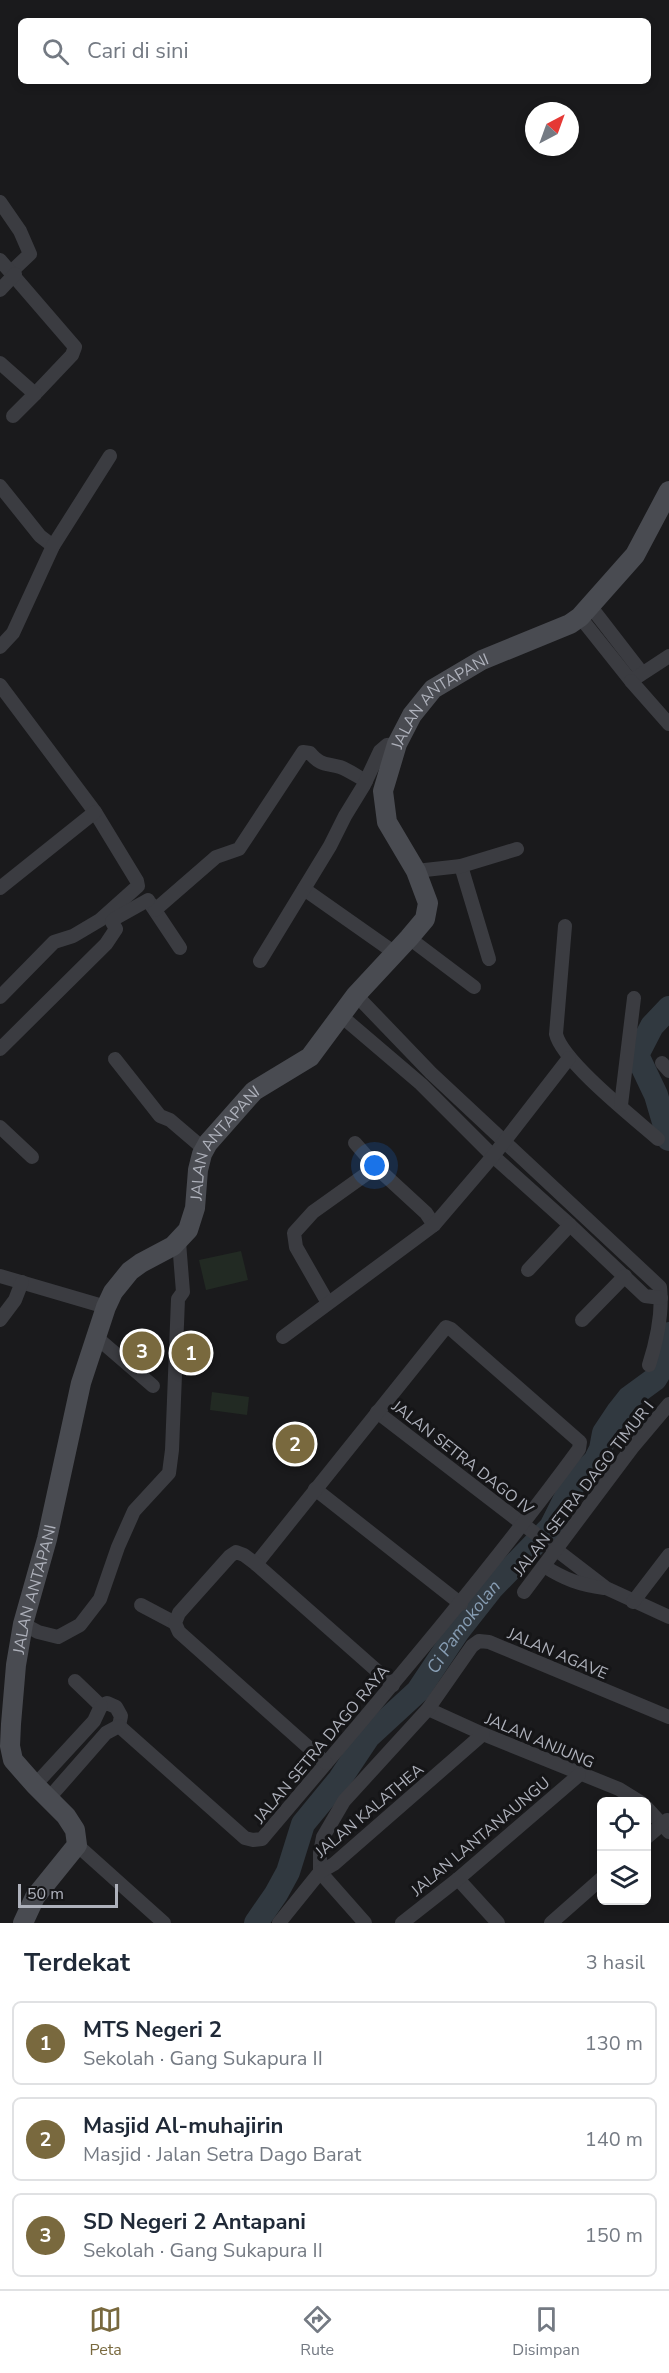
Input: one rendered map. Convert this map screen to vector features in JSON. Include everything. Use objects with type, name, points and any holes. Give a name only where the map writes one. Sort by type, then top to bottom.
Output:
[{"type":"street","points":[[0,202],[20,231],[30,254],[0,291]]},
{"type":"street","points":[[0,260],[75,346],[72,355],[13,416]]},
{"type":"street","points":[[0,363],[35,394]]},
{"type":"street","points":[[0,647],[13,633],[53,546],[110,456]]},
{"type":"street","points":[[0,486],[40,536],[53,546]]},
{"type":"street","name":"JALAN ANTAPANI","points":[[77,1845],[75,1830],[13,1760],[10,1746],[16,1665],[22,1624],[47,1539],[81,1383],[106,1307],[113,1292],[135,1266],[179,1242],[192,1222],[198,1170],[204,1149],[254,1091],[310,1057],[356,995],[410,938],[424,918],[428,903],[416,872],[387,822],[383,791],[397,744],[412,715],[433,689],[482,660],[570,624],[585,612],[635,555],[669,491]]},
{"type":"street","points":[[585,612],[637,677],[669,723]]},
{"type":"street","points":[[637,677],[669,656]]},
{"type":"street","points":[[0,685],[95,812],[137,881],[137,888],[180,948]]},
{"type":"street","points":[[260,961],[304,890],[383,747],[397,744]]},
{"type":"street","points":[[0,1049],[106,944],[116,929],[112,922],[114,919],[151,905],[216,857],[239,849],[303,752],[310,753],[325,765],[338,766],[366,781]]},
{"type":"street","points":[[2,881],[95,812]]},
{"type":"street","points":[[416,872],[461,866],[517,849]]},
{"type":"street","points":[[461,866],[489,959]]},
{"type":"street","points":[[0,997],[54,942],[73,936],[100,920],[137,888]]},
{"type":"street","points":[[304,890],[395,953]]},
{"type":"street","points":[[566,926],[556,1034],[569,1058],[658,1139]]},
{"type":"street","points":[[410,938],[474,987]]},
{"type":"street","points":[[356,995],[431,1072],[660,1287],[658,1336],[649,1365]]},
{"type":"street","points":[[621,1105],[634,998]]},
{"type":"street","points":[[340,1015],[421,1084],[493,1156],[625,1275],[645,1296],[661,1298]]},
{"type":"street","points":[[383,1052],[397,1036]]},
{"type":"street","points":[[283,1337],[434,1225],[493,1156],[569,1058]]},
{"type":"street","points":[[115,1059],[160,1116],[170,1120],[204,1149]]},
{"type":"street","points":[[421,1084],[431,1072]]},
{"type":"street","points":[[0,1127],[32,1158]]},
{"type":"street","points":[[355,1143],[376,1167],[426,1213],[434,1225]]},
{"type":"street","points":[[328,1303],[296,1247],[294,1233],[313,1212],[376,1167]]},
{"type":"street","points":[[528,1270],[570,1225]]},
{"type":"street","points":[[22,1624],[38,1632],[58,1637],[80,1625],[100,1599],[134,1511],[169,1473],[172,1450],[178,1299],[183,1292],[179,1242]]},
{"type":"street","points":[[582,1320],[625,1275]]},
{"type":"street","points":[[0,1276],[106,1307]]},
{"type":"street","points":[[0,1320],[15,1300],[22,1282]]},
{"type":"street","name":"JALAN SETRA DAGO RAYA","points":[[75,1681],[101,1706],[107,1703],[116,1707],[121,1716],[119,1726],[244,1838],[261,1839],[528,1528],[579,1449],[579,1442],[452,1329],[446,1327],[377,1412]]},
{"type":"street","points":[[95,1336],[153,1386]]},
{"type":"street","name":"JALAN SETRA DAGO TIMUR I","points":[[524,1592],[544,1566],[553,1548],[669,1404]]},
{"type":"street","points":[[256,1564],[377,1412]]},
{"type":"street","name":"JALAN SETRA DAGO IV","points":[[377,1412],[606,1588]]},
{"type":"street","points":[[315,1489],[461,1604]]},
{"type":"street","points":[[326,1763],[179,1632],[177,1618],[230,1556],[236,1552],[256,1564],[393,1685]]},
{"type":"street","points":[[633,1602],[669,1555]]},
{"type":"street","points":[[544,1566],[562,1578],[578,1584],[606,1588],[669,1617]]},
{"type":"street","points":[[141,1605],[177,1618]]},
{"type":"street","name":"JALAN AGAVE","points":[[428,1709],[472,1646],[479,1641],[484,1641],[669,1717]]},
{"type":"street","points":[[42,1792],[94,1721],[101,1706]]},
{"type":"street","name":"JALAN ANJUNG","points":[[428,1709],[483,1734],[619,1789],[632,1797]]},
{"type":"street","name":"JALAN KALATHEA","points":[[428,1709],[338,1810],[323,1837],[320,1872],[334,1864],[483,1734]]},
{"type":"street","points":[[42,1792],[106,1733],[119,1726]]},
{"type":"street","name":"JALAN LANTANAUNGU","points":[[402,1923],[458,1879],[579,1774]]},
{"type":"street","points":[[651,1811],[667,1825],[651,1835]]},
{"type":"street","points":[[23,1923],[35,1897],[77,1845],[164,1923]]},
{"type":"street","points":[[279,1923],[320,1872],[365,1923]]},
{"type":"street","points":[[458,1879],[498,1923]]},
{"type":"street","points":[[551,1923],[597,1882]]},
{"type":"shaded area","points":[[241,1251],[248,1280],[206,1290],[199,1260]]},
{"type":"shaded area","points":[[212,1392],[249,1397],[247,1415],[210,1410]]},
{"type":"waterway","name":"Ci Pamokolan","points":[[669,1008],[652,1026],[637,1055],[656,1095],[669,1139]]},
{"type":"waterway","name":"Ci Pamokolan","points":[[256,1923],[288,1872],[303,1824],[340,1779],[368,1737],[418,1691],[458,1631],[491,1589],[551,1527],[569,1491],[583,1472],[595,1461],[601,1449],[604,1433],[618,1412],[629,1398],[655,1379],[662,1368],[669,1334]]},
{"type":"place","name":"SD Negeri 2 Antapani","points":[[142,1351]]},
{"type":"place","name":"MTS Negeri 2","points":[[191,1353]]},
{"type":"place","name":"Masjid Al-muhajirin","points":[[295,1444]]}]
